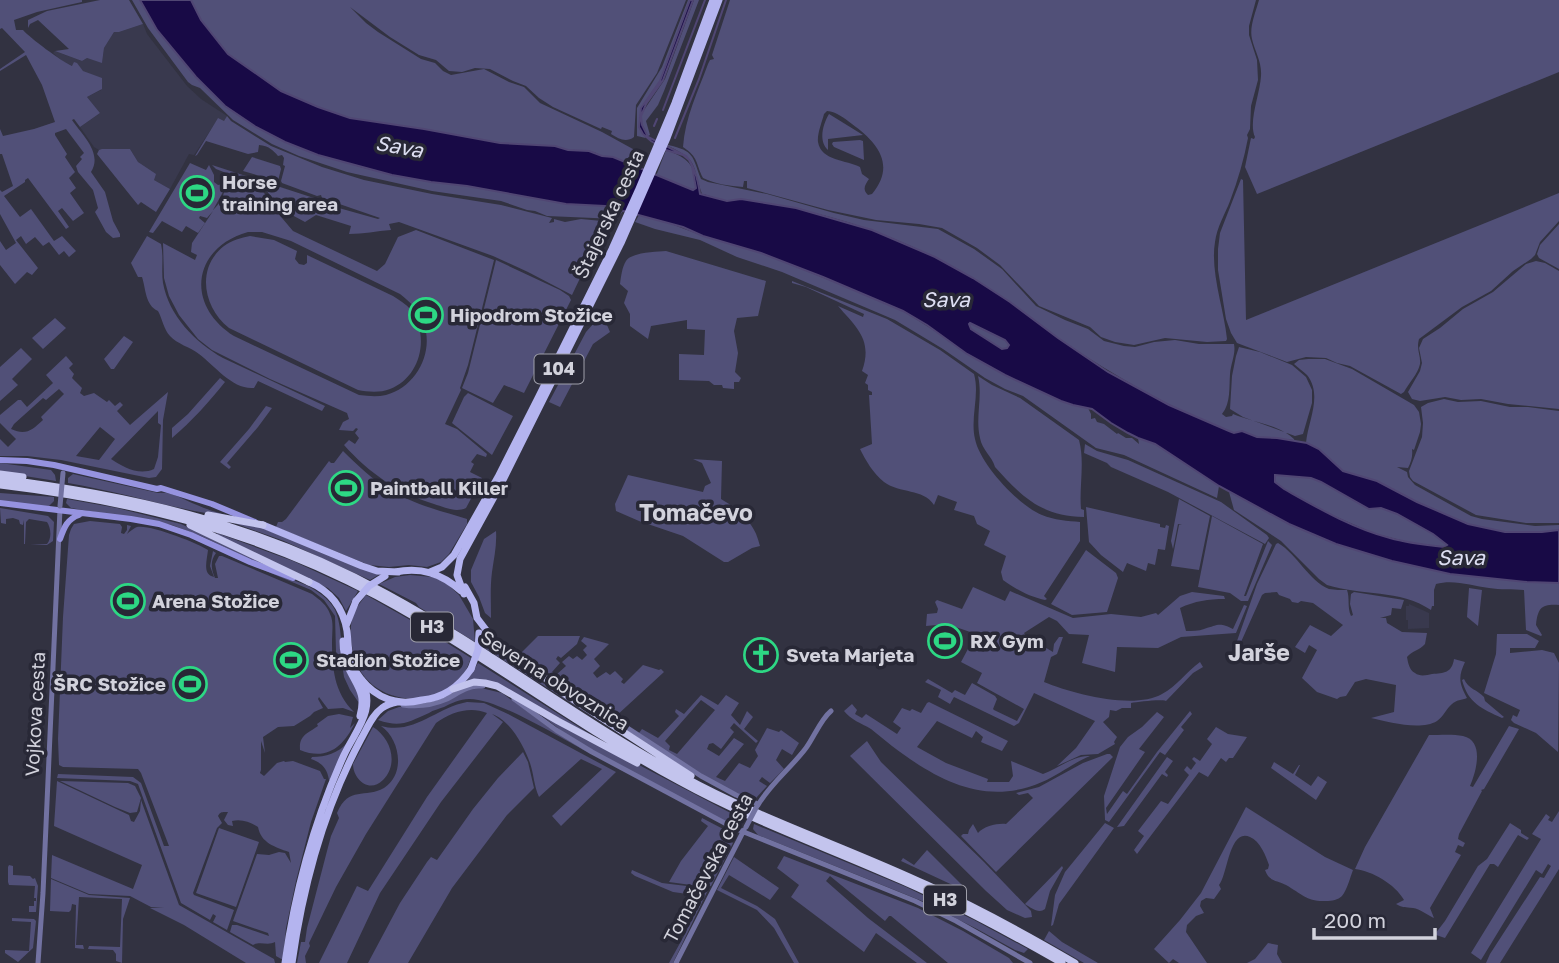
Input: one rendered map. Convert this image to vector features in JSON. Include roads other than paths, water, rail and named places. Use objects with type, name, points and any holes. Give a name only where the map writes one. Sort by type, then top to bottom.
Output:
[{"type":"highway","points":[[0,474],[37,480],[52,489]]},
{"type":"highway","name":"Severna obvoznica","points":[[0,479],[177,517],[228,532],[280,551],[359,586],[434,629],[668,775],[766,824],[935,895],[1062,963]]},
{"type":"highway","points":[[0,488],[38,493],[52,489]]},
{"type":"highway","name":"Severna obvoznica","points":[[52,489],[117,496],[166,508],[276,542],[323,562],[363,581],[427,618],[654,761],[726,799],[790,828],[928,885],[1075,963]]},
{"type":"highway","points":[[166,508],[185,509],[262,526]]},
{"type":"highway","points":[[177,517],[309,582]]},
{"type":"highway","points":[[544,677],[565,694],[726,799]]},
{"type":"highway","points":[[453,689],[474,682],[497,686],[656,773],[668,775]]},
{"type":"main road","name":"Štajerska cesta","points":[[664,136],[713,0]]},
{"type":"main road","name":"Štajerska cesta","points":[[464,594],[457,573],[460,559],[500,486],[614,250],[719,0]]},
{"type":"main road","name":"Štajerska cesta","points":[[430,572],[442,567],[454,555],[504,466],[614,250]]},
{"type":"main road","points":[[0,460],[33,461],[63,470],[161,488],[212,504],[377,571],[430,572]]},
{"type":"main road","points":[[0,503],[141,521],[175,529],[262,567],[309,582],[334,599],[339,608],[346,627],[350,656],[362,680],[380,695],[397,702]]},
{"type":"main road","points":[[60,539],[67,522],[73,517],[85,514]]},
{"type":"main road","name":"Štajerska cesta","points":[[465,552],[461,578],[474,603],[477,618]]},
{"type":"main road","points":[[356,563],[381,568],[416,567],[449,581],[464,594],[493,639],[544,677]]},
{"type":"main road","points":[[365,708],[362,694],[348,667],[343,634],[356,601],[372,584],[398,572]]},
{"type":"main road","points":[[285,963],[293,911],[308,852],[351,741],[361,726],[384,707],[397,702],[432,699],[453,689],[463,680],[471,669],[478,650],[477,618]]},
{"type":"main road","points":[[292,963],[304,894],[325,823],[361,726],[367,695],[362,680]]},
{"type":"street","name":"Vojkova cesta","points":[[38,963],[63,470]]},
{"type":"street","points":[[544,677],[557,682],[701,776],[758,805]]},
{"type":"street","points":[[397,702],[410,706],[428,705],[470,687],[494,689],[513,698],[556,730],[592,752],[744,830],[915,901],[1027,962]]},
{"type":"street","name":"Tomačevska cesta","points":[[676,963],[758,805],[805,749],[821,724]]},
{"type":"water","name":"Sava","points":[[140,0],[191,0],[201,20],[228,54],[281,91],[350,118],[500,143],[589,151],[613,157],[693,190],[696,188],[692,166],[700,194],[727,201],[741,199],[796,208],[872,230],[935,257],[973,278],[1108,372],[1169,405],[1234,433],[1242,431],[1257,437],[1307,443],[1319,449],[1343,471],[1377,481],[1468,524],[1505,532],[1559,530],[1559,583],[1450,574],[1392,561],[1336,544],[1289,524],[1219,486],[1155,444],[1128,433],[1092,409],[1061,401],[1005,375],[967,354],[903,311],[761,253],[703,236],[683,227],[605,206],[566,204],[431,182],[392,175],[318,155],[256,127],[225,106],[196,77],[157,30]],"holes":[[[969,324],[1005,340],[1009,345],[1002,349],[971,329]],[[1275,475],[1311,478],[1369,509],[1381,508],[1397,514],[1447,545],[1444,547],[1403,541],[1362,529],[1284,489],[1275,482]]]},
{"type":"water","name":"Sava","points":[[690,0],[693,0],[663,80],[641,116],[648,137],[689,160],[651,141],[639,127],[641,108],[660,81]]},
{"type":"waterway","points":[[663,110],[705,0]]},
{"type":"waterway","points":[[675,138],[726,0]]},
{"type":"waterway","points":[[654,126],[657,119]]},
{"type":"place","name":"Horse training area","points":[[197,193]]},
{"type":"place","name":"Hipodrom Stožice","points":[[426,315]]},
{"type":"place","name":"Paintball Killer","points":[[346,488]]},
{"type":"place","name":"Arena Stožice","points":[[128,601]]},
{"type":"place","name":"RX Gym","points":[[945,641]]},
{"type":"place","name":"Sveta Marjeta","points":[[761,655]]},
{"type":"place","name":"Stadion Stožice","points":[[291,660]]},
{"type":"place","name":"ŠRC Stožice","points":[[190,684]]},
{"type":"district","name":"Tomačevo","points":[[696,513]]},
{"type":"district","name":"Jarše","points":[[1259,653]]}]
